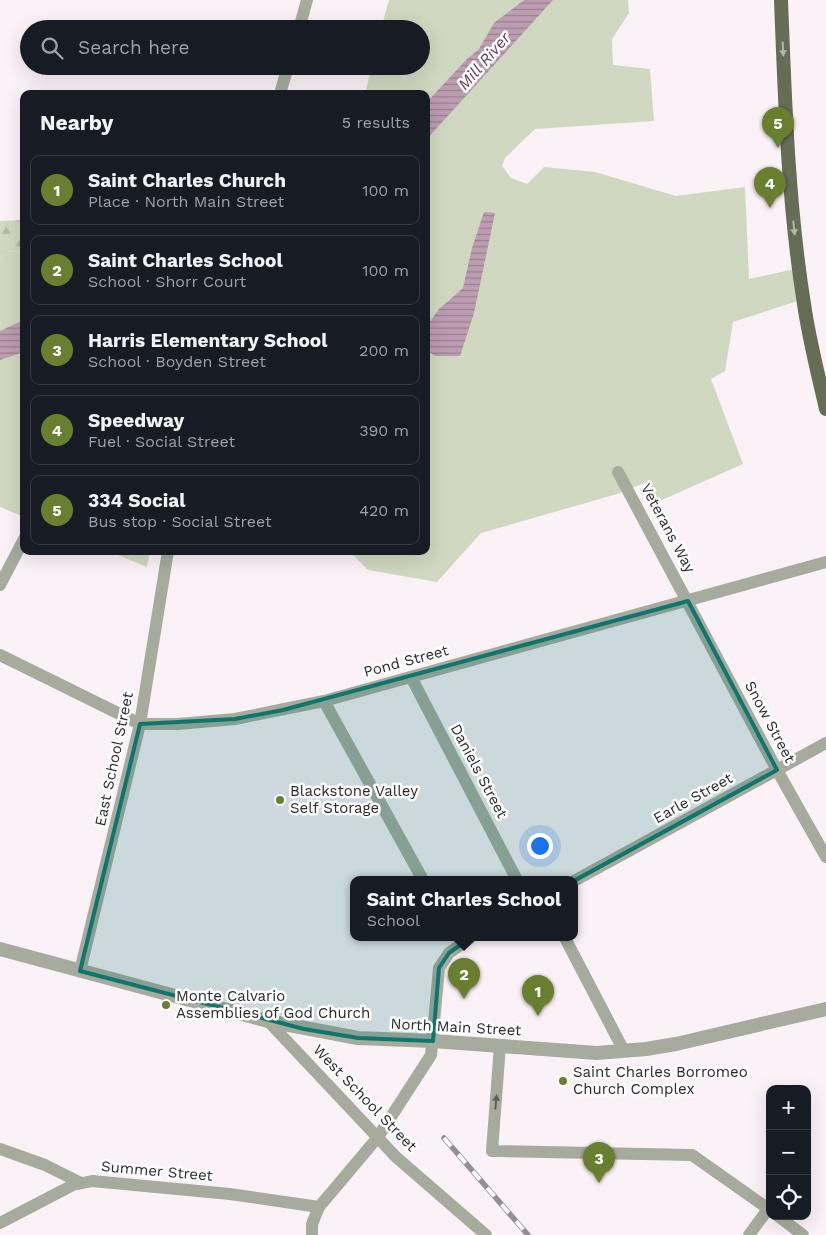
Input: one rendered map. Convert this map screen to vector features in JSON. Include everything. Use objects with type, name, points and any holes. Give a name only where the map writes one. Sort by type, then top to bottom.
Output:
[{"type":"main road","points":[[781,0],[788,161],[796,241],[804,306],[826,409]]},
{"type":"street","points":[[301,20],[307,0]]},
{"type":"street","points":[[281,90],[285,75]]},
{"type":"street","name":"Veterans Way","points":[[618,472],[688,601]]},
{"type":"street","points":[[0,585],[20,547]]},
{"type":"street","name":"East School Street","points":[[80,971],[140,724],[167,555]]},
{"type":"street","name":"Pond Street","points":[[0,655],[140,724],[234,719],[324,701],[826,562]]},
{"type":"street","name":"Snow Street","points":[[688,601],[777,770],[826,857]]},
{"type":"street","name":"Daniels Street","points":[[411,677],[515,876]]},
{"type":"street","points":[[324,701],[421,876]]},
{"type":"street","name":"Earle Street","points":[[578,879],[826,743]]},
{"type":"street","points":[[312,1235],[312,1224],[319,1208],[378,1137],[432,1055],[439,968],[449,953],[461,941]]},
{"type":"street","points":[[567,941],[624,1051]]},
{"type":"street","name":"North Main Street","points":[[0,949],[268,1021],[358,1038],[500,1045],[597,1053],[676,1044],[826,1009]]},
{"type":"street","name":"West School Street","points":[[268,1021],[396,1157],[486,1235]]},
{"type":"street","points":[[500,1045],[492,1151],[692,1155],[766,1208]]},
{"type":"street","points":[[0,1149],[45,1164],[81,1183]]},
{"type":"street","name":"Summer Street","points":[[0,1223],[73,1185],[92,1181],[230,1194],[319,1208]]},
{"type":"street","points":[[749,1235],[766,1218]]},
{"type":"street","points":[[783,1220],[803,1235]]},
{"type":"highlighted area","points":[[688,601],[777,770],[473,936],[449,953],[439,968],[433,1041],[358,1038],[304,1029],[80,971],[140,724],[235,719],[283,710]]},
{"type":"green space","points":[[389,0],[628,0],[629,13],[612,39],[613,65],[650,69],[654,121],[535,129],[505,158],[502,166],[511,178],[527,184],[544,167],[595,172],[676,196],[745,187],[749,279],[799,268],[807,298],[733,322],[725,371],[711,379],[743,464],[655,503],[647,482],[617,494],[481,533],[437,582],[368,570],[353,555],[430,555],[430,90],[366,90],[370,75],[430,75],[430,20],[383,20]]},
{"type":"green space","points":[[20,220],[20,251],[7,252],[0,258],[0,221]]},
{"type":"green space","points":[[20,251],[20,515],[0,507],[0,258],[7,252]]},
{"type":"green space","points":[[118,555],[149,555],[147,567]]},
{"type":"water","name":"Mill River","points":[[524,0],[553,0],[430,136],[430,99],[466,60],[479,49],[494,23]]},
{"type":"water","points":[[484,212],[495,213],[474,313],[460,356],[435,356],[430,353],[430,321],[439,309],[463,288],[472,248]]},
{"type":"water","points":[[20,322],[20,353],[0,360],[0,331]]},
{"type":"railway","points":[[444,1138],[528,1235]]},
{"type":"place","name":"334 Social","points":[[778,148]]},
{"type":"place","name":"Speedway","points":[[770,208]]},
{"type":"place","name":"Blackstone Valley Self Storage","points":[[280,800]]},
{"type":"place","name":"Saint Charles School","points":[[464,999]]},
{"type":"place","name":"Monte Calvario Assemblies of God Church","points":[[166,1005]]},
{"type":"place","name":"Saint Charles Church","points":[[538,1016]]},
{"type":"place","name":"Saint Charles Borromeo Church Complex","points":[[563,1081]]},
{"type":"place","name":"Harris Elementary School","points":[[599,1183]]}]
